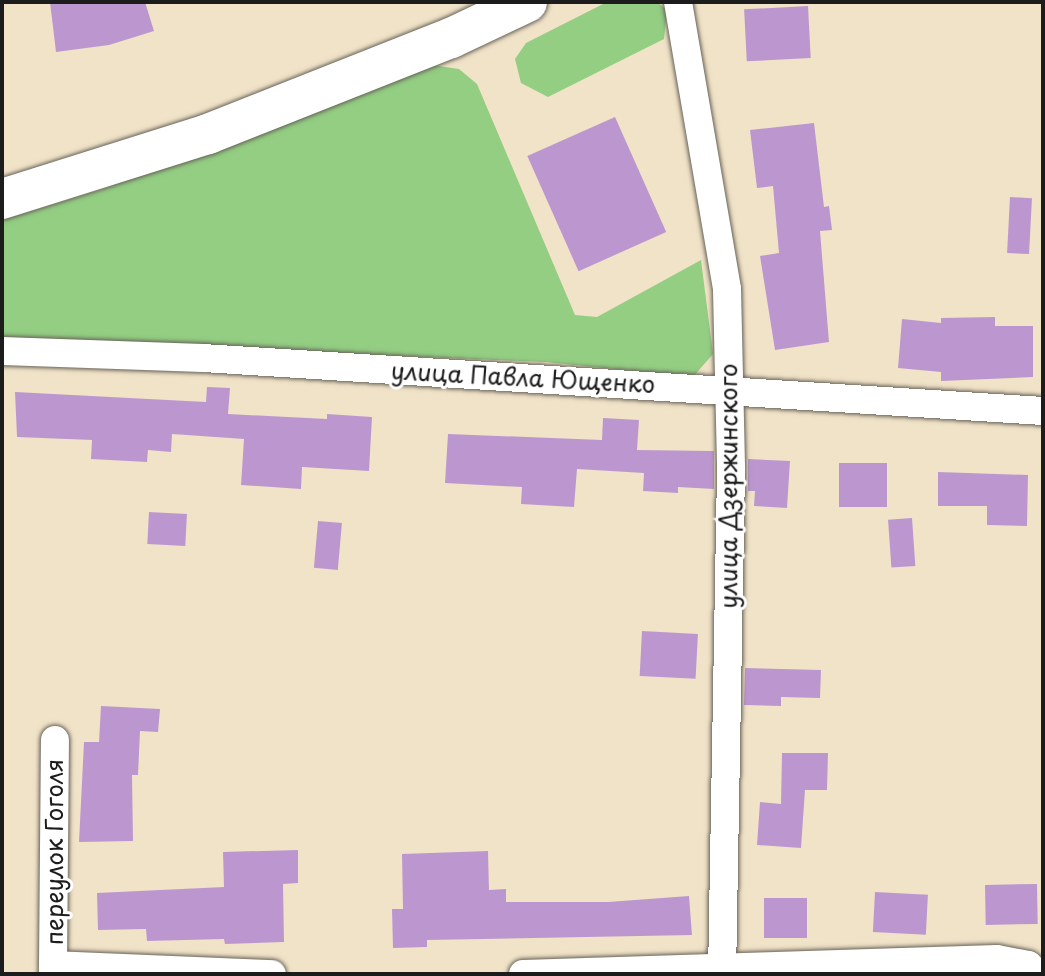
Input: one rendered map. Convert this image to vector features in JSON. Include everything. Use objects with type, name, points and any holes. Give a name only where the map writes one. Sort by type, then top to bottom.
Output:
[{"type":"street","points":[[2,199],[208,134],[451,38],[527,2]]},
{"type":"street","name":"улица Дзержинского","points":[[678,2],[727,289],[731,470],[722,971]]},
{"type":"street","name":"улица Павла Ющенко","points":[[2,351],[203,358],[1043,411]]},
{"type":"street","name":"переулок Гоголя","points":[[55,740],[53,970],[272,974]]},
{"type":"street","points":[[523,974],[722,971],[997,959],[1028,965],[1038,974]]},
{"type":"green space","points":[[607,2],[657,2],[667,10],[664,39],[548,97],[521,83],[515,59],[526,43]]},
{"type":"green space","points":[[432,65],[459,69],[477,84],[575,315],[597,317],[701,260],[713,354],[693,377],[545,362],[2,340],[2,220],[103,189]]},
{"type":"building","points":[[50,2],[145,2],[154,31],[109,45],[56,52]]},
{"type":"building","points":[[808,6],[811,58],[747,61],[744,9]]},
{"type":"building","points":[[615,117],[666,232],[579,271],[527,156]]},
{"type":"building","points":[[814,123],[824,207],[829,206],[832,230],[820,231],[829,342],[775,350],[760,256],[779,253],[773,186],[757,188],[750,130]]},
{"type":"building","points":[[1010,197],[1032,198],[1029,254],[1007,253]]},
{"type":"building","points":[[995,317],[995,326],[1033,326],[1033,377],[941,381],[941,372],[898,368],[902,319],[941,323],[941,318]]},
{"type":"building","points":[[207,387],[230,388],[228,414],[327,419],[327,414],[372,417],[369,471],[302,467],[301,489],[241,485],[244,439],[172,434],[171,452],[148,450],[147,462],[91,459],[92,440],[17,437],[15,392],[206,402]]},
{"type":"building","points":[[603,418],[639,420],[637,450],[714,451],[714,489],[678,487],[678,493],[643,491],[644,473],[577,469],[574,507],[521,504],[522,487],[445,483],[448,434],[602,440]]},
{"type":"building","points":[[748,459],[790,461],[787,508],[754,506],[755,491],[748,491]]},
{"type":"building","points":[[839,463],[887,463],[887,507],[839,507]]},
{"type":"building","points":[[938,472],[1028,475],[1027,526],[987,525],[987,506],[938,506]]},
{"type":"building","points":[[149,512],[187,514],[185,546],[147,544]]},
{"type":"building","points":[[912,518],[915,566],[891,568],[888,520]]},
{"type":"building","points":[[318,521],[342,523],[338,570],[314,568]]},
{"type":"building","points":[[642,631],[698,634],[696,679],[640,676]]},
{"type":"building","points":[[745,668],[821,670],[820,698],[781,697],[781,706],[744,705]]},
{"type":"building","points":[[101,706],[160,709],[158,732],[140,731],[138,775],[132,775],[133,841],[79,842],[84,742],[99,742]]},
{"type":"building","points":[[782,753],[828,753],[827,790],[805,790],[801,848],[757,845],[760,802],[781,804]]},
{"type":"building","points":[[298,850],[298,883],[283,884],[284,942],[225,944],[224,939],[147,941],[146,929],[98,930],[97,893],[224,887],[223,852]]},
{"type":"building","points":[[488,851],[489,890],[506,889],[506,902],[608,902],[689,896],[692,935],[427,940],[427,947],[393,948],[392,909],[403,909],[402,854]]},
{"type":"building","points":[[1037,884],[1038,924],[986,925],[985,885]]},
{"type":"building","points":[[875,892],[928,895],[926,935],[873,932]]},
{"type":"building","points":[[764,898],[807,898],[807,938],[764,938]]}]
